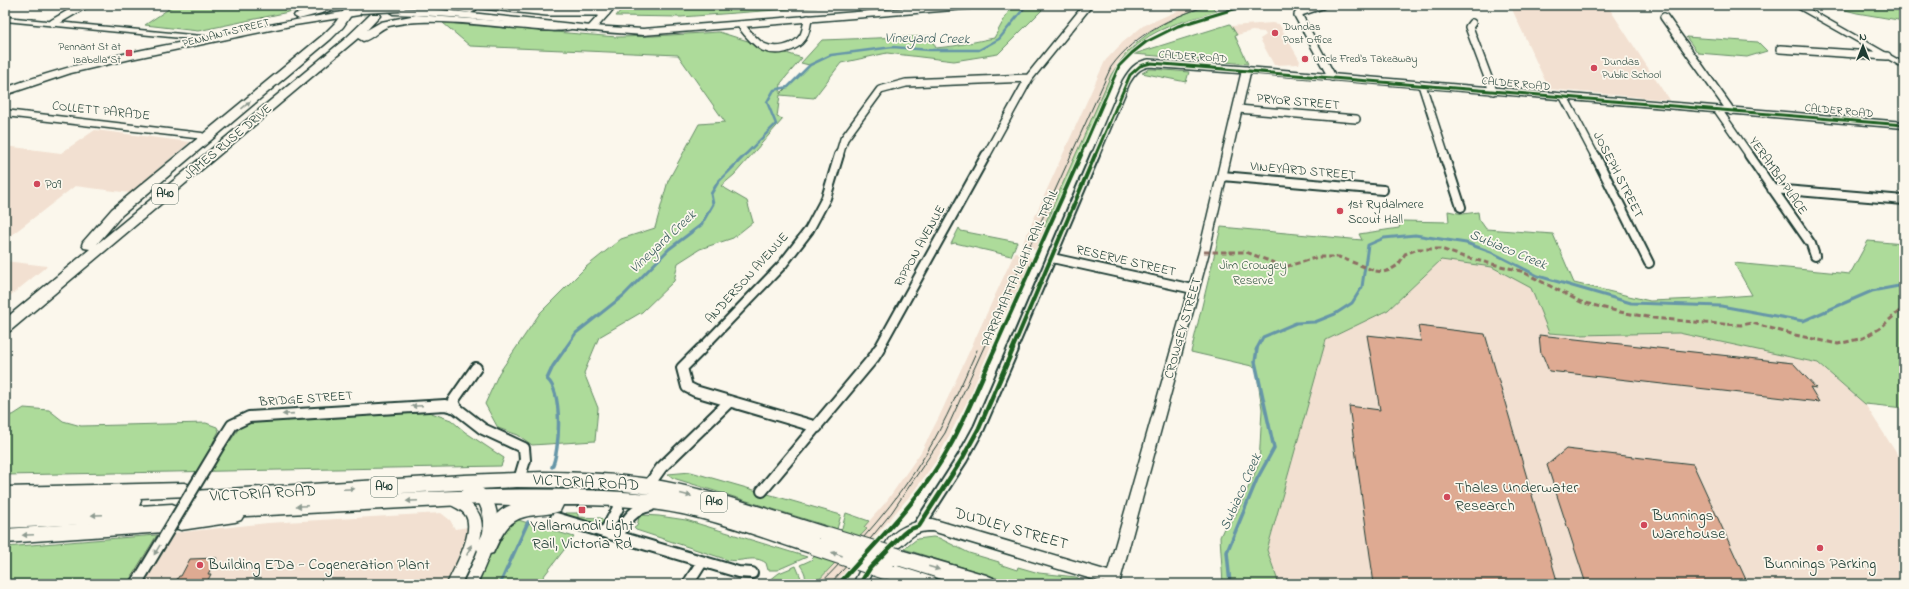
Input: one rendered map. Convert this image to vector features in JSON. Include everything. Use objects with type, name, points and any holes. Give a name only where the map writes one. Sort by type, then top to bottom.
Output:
[{"type":"highway","points":[[441,5],[471,10]]},
{"type":"highway","points":[[299,16],[360,10]]},
{"type":"highway","points":[[89,245],[117,212],[199,138],[216,130],[328,37],[339,25],[360,10]]},
{"type":"highway","name":"JAMES RUSE DRIVE","points":[[5,327],[325,61],[360,10]]},
{"type":"highway","name":"JAMES RUSE DRIVE","points":[[5,315],[295,76],[360,10]]},
{"type":"highway","points":[[325,61],[343,54],[379,26],[407,19],[430,18],[540,27],[569,27]]},
{"type":"highway","name":"VICTORIA ROAD","points":[[5,507],[282,507],[454,491],[515,480],[599,481],[648,486],[729,506],[822,542]]},
{"type":"highway","name":"VICTORIA ROAD","points":[[5,520],[183,506],[310,492],[454,491],[482,497],[683,507],[822,542],[891,557],[986,584]]},
{"type":"highway","name":"A40","points":[[5,494],[183,506]]},
{"type":"highway","points":[[486,547],[502,520],[518,508],[615,503],[683,507]]},
{"type":"highway","name":"VICTORIA ROAD","points":[[891,557],[928,584]]},
{"type":"main road","points":[[594,26],[613,5]]},
{"type":"main road","points":[[396,9],[569,27],[681,23],[900,5]]},
{"type":"main road","points":[[396,9],[471,10],[594,26],[658,31],[978,5]]},
{"type":"main road","name":"PENNANT STREET","points":[[208,38],[360,10],[396,9]]},
{"type":"main road","name":"PENNANT STREET","points":[[5,92],[75,68],[299,16]]},
{"type":"main road","points":[[5,536],[125,529],[183,506]]},
{"type":"street","points":[[53,23],[84,5]]},
{"type":"street","points":[[482,5],[547,12],[606,12]]},
{"type":"street","name":"RIPPON AVENUE","points":[[762,490],[817,427],[874,357],[1029,78],[1088,5]]},
{"type":"street","points":[[1322,5],[1301,12],[1298,15],[1332,78]]},
{"type":"street","points":[[1796,5],[1904,66]]},
{"type":"street","points":[[1664,17],[1731,111]]},
{"type":"street","points":[[5,19],[208,38]]},
{"type":"street","points":[[741,25],[761,45],[776,50],[795,44],[800,40],[806,31],[808,19]]},
{"type":"street","points":[[1472,23],[1469,27],[1493,91]]},
{"type":"street","points":[[1780,49],[1887,56]]},
{"type":"street","name":"CALDER ROAD","points":[[1052,258],[1130,74],[1136,66],[1148,63],[1904,125]]},
{"type":"street","name":"CROWGEY STREET","points":[[1113,581],[1193,289],[1222,176],[1246,70]]},
{"type":"street","name":"ANDERSON AVENUE","points":[[817,427],[729,402],[687,388],[682,368],[782,265],[809,230],[819,214],[826,198],[844,139],[880,90],[887,86],[906,83],[1029,78]]},
{"type":"street","points":[[1422,85],[1461,207]]},
{"type":"street","name":"JOSEPH STREET","points":[[1564,97],[1622,207],[1649,264]]},
{"type":"street","name":"PRYOR STREET","points":[[1238,109],[1356,119]]},
{"type":"street","name":"YERAMBA PLACE","points":[[1718,110],[1811,244],[1815,256]]},
{"type":"street","name":"COLLETT PARADE","points":[[5,113],[199,138]]},
{"type":"street","name":"VINEYARD STREET","points":[[1222,176],[1383,190]]},
{"type":"street","points":[[1772,189],[1904,200]]},
{"type":"street","points":[[891,557],[908,530],[920,526],[962,459],[979,428],[1052,258]]},
{"type":"street","name":"RESERVE STREET","points":[[1052,258],[1193,289]]},
{"type":"street","points":[[454,584],[472,541],[475,526],[473,513],[476,505],[482,497],[493,488],[515,480],[525,463],[526,452],[524,448],[483,429],[456,408],[452,401],[476,368]]},
{"type":"street","points":[[648,486],[661,468],[729,402]]},
{"type":"street","name":"BRIDGE STREET","points":[[139,580],[232,425],[250,417],[433,405],[456,408]]},
{"type":"street","points":[[454,491],[464,506],[473,513]]},
{"type":"street","points":[[470,584],[486,547],[489,529],[489,514],[482,497]]},
{"type":"street","points":[[605,532],[615,503]]},
{"type":"street","points":[[618,536],[633,512],[640,507],[652,505]]},
{"type":"street","points":[[556,518],[702,562],[738,572],[752,573]]},
{"type":"street","name":"DUDLEY STREET","points":[[920,526],[939,527],[1093,572],[1113,581]]},
{"type":"street","points":[[688,584],[702,562]]},
{"type":"shaded area","points":[[1191,5],[1210,5],[1169,22],[1146,34],[1136,41],[1119,61],[1111,75],[1072,162],[1036,250],[1021,247],[1105,61],[1122,43],[1143,26]]},
{"type":"shaded area","name":"Dundas Public School","points":[[1510,5],[1607,5],[1669,100],[1549,89]]},
{"type":"shaded area","points":[[1272,23],[1279,24],[1300,61],[1299,64],[1274,65],[1260,39],[1266,35],[1264,32],[1252,31],[1237,35],[1231,26]]},
{"type":"shaded area","name":"P09","points":[[95,130],[190,142],[130,193],[75,186],[5,240],[5,146],[61,153]]},
{"type":"shaded area","points":[[1015,252],[1029,255],[1028,257],[1032,258],[1030,265],[1001,322],[969,398],[936,461],[914,491],[835,584],[815,584],[866,529],[864,527],[886,502],[921,452],[939,417]]},
{"type":"shaded area","points":[[1441,260],[1492,267],[1531,288],[1550,333],[1577,335],[1679,333],[1818,363],[1865,404],[1904,465],[1904,584],[1279,584],[1267,550],[1326,340],[1388,310]]},
{"type":"shaded area","points":[[5,261],[47,266],[5,300]]},
{"type":"shaded area","points":[[441,513],[450,520],[455,529],[494,523],[517,523],[493,584],[5,584],[5,547],[125,538],[268,523]]},
{"type":"green space","points":[[163,5],[322,5],[198,31],[145,25],[173,6]]},
{"type":"green space","points":[[625,5],[818,5],[817,7],[681,17],[616,16]]},
{"type":"green space","points":[[1047,5],[998,54],[954,61],[887,53],[841,63],[814,98],[780,95],[777,117],[783,119],[734,175],[721,186],[747,201],[753,222],[733,238],[700,249],[678,263],[674,281],[642,312],[599,337],[584,373],[598,408],[595,441],[532,445],[518,435],[498,428],[485,404],[499,373],[540,313],[586,267],[621,239],[655,228],[668,181],[699,124],[725,122],[678,55],[470,46],[443,23],[617,37],[719,32],[802,58],[781,83],[780,94],[809,65],[801,63],[822,40],[930,36],[936,48],[954,46],[994,38],[1011,7]]},
{"type":"green space","points":[[1210,5],[1217,12],[1178,23],[1158,31],[1141,42],[1123,60],[1104,94],[1090,130],[1054,211],[1052,211],[1047,227],[1044,226],[1111,75],[1120,61],[1131,49],[1154,30],[1180,16]]},
{"type":"green space","points":[[1826,5],[1904,5],[1904,21],[1857,13]]},
{"type":"green space","points":[[1230,24],[1237,35],[1235,35],[1248,64],[1134,54]]},
{"type":"green space","points":[[1686,37],[1758,42],[1767,51],[1747,57],[1698,53]]},
{"type":"green space","points":[[1149,69],[1189,72],[1186,82],[1142,73]]},
{"type":"green space","name":"Jim Crowgey Reserve","points":[[1448,211],[1463,214],[1478,212],[1479,219],[1486,229],[1553,234],[1574,283],[1650,301],[1752,295],[1734,263],[1850,274],[1868,241],[1904,244],[1904,408],[1865,404],[1818,363],[1679,333],[1577,335],[1549,333],[1531,288],[1492,267],[1441,260],[1388,310],[1326,340],[1267,550],[1279,584],[1223,584],[1220,537],[1225,526],[1234,519],[1259,464],[1262,409],[1256,367],[1191,352],[1221,227],[1362,240],[1359,234],[1399,228],[1401,221],[1449,222]]},
{"type":"green space","points":[[959,228],[961,231],[1017,242],[1011,256],[955,243],[951,244]]},
{"type":"green space","points":[[24,408],[49,410],[63,421],[81,426],[206,423],[217,427],[219,431],[212,444],[229,443],[239,428],[256,419],[423,410],[451,420],[465,432],[504,458],[501,466],[5,475],[5,415],[13,415]]},
{"type":"green space","points":[[691,472],[841,515],[837,529],[673,478],[668,474]]},
{"type":"green space","points":[[565,513],[578,513],[578,517],[601,518],[604,521],[599,526],[565,515]]},
{"type":"green space","points":[[846,513],[869,521],[864,527],[867,529],[815,584],[803,584],[805,576],[800,565],[811,560],[842,528]]},
{"type":"green space","points":[[642,515],[686,520],[807,557],[777,570],[768,570],[766,563],[757,559],[728,560],[636,530],[634,528],[637,526],[639,517]]},
{"type":"green space","points":[[515,519],[574,537],[540,581],[545,584],[473,584],[485,554],[494,554],[505,531]]},
{"type":"green space","points":[[157,535],[127,584],[5,584],[5,547]]},
{"type":"green space","points":[[933,537],[939,538],[969,553],[999,562],[999,564],[1017,570],[1018,567],[1039,573],[1076,577],[1088,584],[1016,584],[904,549],[917,539]]},
{"type":"green space","points":[[796,566],[801,578],[798,584],[765,584],[779,573]]},
{"type":"building","name":"Thales Underwater Research","points":[[1418,326],[1485,334],[1558,584],[1374,584],[1349,406],[1380,410],[1367,335],[1421,341]]},
{"type":"building","points":[[1539,335],[1793,363],[1816,388],[1810,387],[1819,402],[1549,371],[1543,356],[1541,355]]},
{"type":"building","name":"Bunnings Warehouse","points":[[1566,449],[1693,464],[1748,584],[1586,584],[1547,465]]},
{"type":"building","name":"Building EDa - Cogeneration Plant","points":[[217,558],[208,574],[211,574],[206,584],[174,584],[179,576],[181,576],[190,559]]},
{"type":"waterway","name":"Vineyard Creek","points":[[564,350],[576,333],[624,295],[669,249],[701,225],[713,204],[711,194],[718,182],[776,124],[767,102],[774,90],[788,87],[810,65],[831,55],[893,47],[929,50],[979,50],[999,39],[1025,7]]},
{"type":"waterway","name":"Subiaco Creek","points":[[1256,350],[1263,337],[1296,323],[1315,322],[1335,314],[1352,303],[1362,287],[1368,245],[1384,238],[1415,235],[1466,243],[1491,252],[1538,276],[1631,303],[1721,306],[1803,321],[1872,291],[1904,285]]},
{"type":"waterway","name":"Vineyard Creek","points":[[552,467],[557,448],[558,408],[556,396],[547,379],[553,366],[565,349]]},
{"type":"waterway","name":"Subiaco Creek","points":[[1230,584],[1227,552],[1257,479],[1274,448],[1255,362],[1257,349]]},
{"type":"waterway","name":"Vineyard Creek","points":[[500,584],[528,522]]},
{"type":"tunnel","points":[[364,16],[376,5]]},
{"type":"tram line","points":[[830,584],[862,549],[892,512],[945,433],[1111,67],[1131,45],[1155,28],[1181,15],[1209,5]]},
{"type":"tram line","points":[[820,584],[877,522],[915,472],[940,429],[977,350]]},
{"type":"marked path","points":[[1204,252],[1246,252],[1285,267],[1305,260],[1332,256],[1349,260],[1375,271],[1383,272],[1398,265],[1405,254],[1418,249],[1441,249],[1464,257],[1521,271],[1559,292],[1581,302],[1620,312],[1653,318],[1705,323],[1741,325],[1752,323],[1795,335],[1838,344],[1863,338],[1879,329],[1904,307]]},
{"type":"cycle path","name":"PARRAMATTA LIGHT RAIL TRAIL","points":[[839,584],[908,507],[935,470],[950,446],[1038,254],[1119,66],[1146,42],[1162,33],[1195,20],[1247,5]]},
{"type":"cycle path","points":[[860,584],[870,568],[903,534],[908,530],[919,526],[962,459],[979,428],[1124,87],[1133,71],[1140,66],[1158,63],[1904,125]]},
{"type":"place","name":"Dundas Post Office","points":[[1275,33]]},
{"type":"place","name":"Pennant St at Isabella St","points":[[129,53]]},
{"type":"place","name":"Uncle Fred's Takeaway","points":[[1305,59]]},
{"type":"place","name":"Dundas Public School","points":[[1594,68]]},
{"type":"place","name":"P09","points":[[37,184]]},
{"type":"place","name":"1st Rydalmere Scout Hall","points":[[1340,211]]},
{"type":"place","name":"Thales Underwater Research","points":[[1447,497]]},
{"type":"place","name":"Yallamundi Light Rail, Victoria Rd","points":[[582,510]]},
{"type":"place","name":"Bunnings Warehouse","points":[[1644,525]]},
{"type":"place","name":"Bunnings Parking","points":[[1820,548]]},
{"type":"place","name":"Building EDa - Cogeneration Plant","points":[[200,565]]}]
